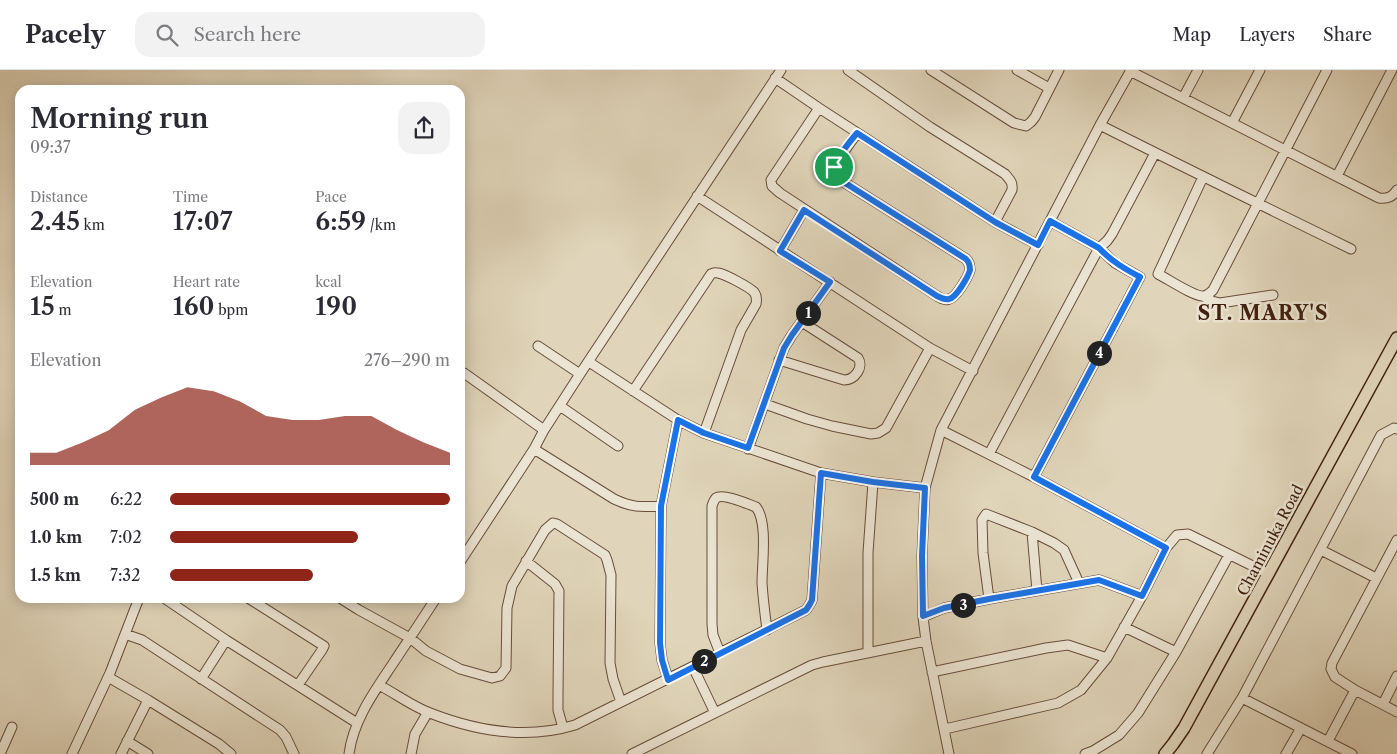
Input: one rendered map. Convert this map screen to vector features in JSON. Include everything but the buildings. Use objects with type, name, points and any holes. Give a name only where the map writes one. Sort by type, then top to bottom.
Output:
[{"type":"main road","name":"Chaminuka Road","points":[[1165,754],[1184,728],[1396,343]]},
{"type":"street","points":[[848,70],[930,127],[1005,174],[1012,184],[1012,190],[995,222]]},
{"type":"street","points":[[931,70],[1014,123],[1026,126],[1032,122],[1059,70]]},
{"type":"street","points":[[1017,70],[1049,88]]},
{"type":"street","points":[[949,754],[926,641],[923,616],[922,556],[925,488],[941,430],[1100,125],[1131,70],[1379,198],[1392,196],[1397,190]]},
{"type":"street","points":[[1183,98],[1198,70]]},
{"type":"street","points":[[1232,123],[1260,70]]},
{"type":"street","points":[[1203,296],[1214,290],[1327,70]]},
{"type":"street","points":[[1337,176],[1392,70]]},
{"type":"street","points":[[465,554],[534,449],[580,374],[778,74],[819,108],[857,133],[995,222],[1038,245]]},
{"type":"street","points":[[819,108],[771,180],[775,190],[937,296],[945,300],[950,299],[956,295],[969,272],[970,267],[966,259],[842,181],[835,172],[836,163],[857,133]]},
{"type":"street","points":[[1100,125],[1203,178],[1258,203],[1351,250]]},
{"type":"street","points":[[988,454],[1099,248],[1112,234],[1155,153]]},
{"type":"street","points":[[1203,178],[1158,274],[1212,302],[1220,303],[1273,295]]},
{"type":"street","points":[[697,196],[930,348],[973,371]]},
{"type":"street","points":[[780,251],[804,210]]},
{"type":"street","points":[[1034,477],[1140,277],[1115,263],[1099,248],[1050,221]]},
{"type":"street","points":[[634,391],[711,274],[720,273],[753,292],[757,300],[756,304],[741,330],[704,433]]},
{"type":"street","points":[[748,448],[779,360],[788,342],[830,282]]},
{"type":"street","points":[[779,360],[844,380],[854,378],[857,374],[860,366],[858,358],[802,322]]},
{"type":"street","points":[[538,346],[580,374]]},
{"type":"street","points":[[765,404],[807,419],[878,434],[886,428],[930,348]]},
{"type":"street","points":[[589,362],[678,420],[704,433],[821,473],[925,488]]},
{"type":"street","points":[[465,374],[544,430]]},
{"type":"street","points":[[560,406],[618,446]]},
{"type":"street","points":[[668,680],[662,660],[660,643],[661,506],[678,420]]},
{"type":"street","points":[[1207,754],[1242,698],[1381,435],[1394,428],[1397,429]]},
{"type":"street","points":[[941,430],[1034,477],[1166,548]]},
{"type":"street","points":[[534,449],[626,505],[636,507],[661,506]]},
{"type":"street","points":[[379,685],[428,712],[468,726],[507,733],[546,732],[575,725],[806,610],[812,600],[821,473]]},
{"type":"street","points":[[868,653],[868,553],[873,482]]},
{"type":"street","points":[[720,653],[713,634],[712,624],[712,506],[716,498],[727,497],[756,507],[761,516],[763,528],[762,583],[767,630]]},
{"type":"street","points":[[989,599],[983,553],[982,520],[986,514],[1032,532],[1064,550],[1079,583]]},
{"type":"street","points":[[348,603],[410,638],[426,651],[460,669],[492,678],[500,676],[506,668],[509,596],[515,578],[545,530],[553,523],[557,524],[605,555],[608,560],[611,574],[611,673],[621,702]]},
{"type":"street","points":[[1032,532],[1037,591]]},
{"type":"street","points":[[945,729],[1058,703],[1081,690],[1107,658],[1142,596],[1166,548],[1177,535],[1188,534],[1269,574]]},
{"type":"street","points":[[1397,540],[1332,663],[1331,669],[1335,677],[1397,712]]},
{"type":"street","points":[[1321,550],[1376,578]]},
{"type":"street","points":[[1085,754],[1119,735],[1138,714],[1176,652],[1229,555]]},
{"type":"street","points":[[526,561],[555,584],[559,591],[558,710],[563,728]]},
{"type":"street","points":[[923,616],[944,608],[1099,580],[1142,596]]},
{"type":"street","points":[[72,754],[108,677],[137,603]]},
{"type":"street","points":[[171,603],[357,723]]},
{"type":"street","points":[[256,603],[324,646],[298,685]]},
{"type":"street","points":[[349,754],[350,744],[357,723],[379,685],[433,603]]},
{"type":"street","points":[[1124,627],[1176,652]]},
{"type":"street","points":[[125,634],[142,640],[280,730],[286,737],[294,754]]},
{"type":"street","points":[[201,679],[226,640]]},
{"type":"street","points":[[632,754],[812,665],[926,641]]},
{"type":"street","points":[[932,672],[1068,645],[1107,658]]},
{"type":"street","points":[[693,667],[716,713]]},
{"type":"street","points":[[1383,704],[1397,676]]},
{"type":"street","points":[[108,677],[219,744],[231,754]]},
{"type":"street","points":[[1328,741],[1355,690]]},
{"type":"street","points":[[1242,698],[1352,754]]},
{"type":"street","points":[[121,754],[148,700]]},
{"type":"street","points":[[410,754],[415,734],[428,712]]},
{"type":"street","points":[[0,754],[12,727]]},
{"type":"street","points":[[1286,754],[1301,728]]},
{"type":"street","points":[[127,741],[148,754]]},
{"type":"district","name":"ST. MARY'S","points":[[1263,313]]},
{"type":"route","points":[[857,133],[995,222],[1038,245],[1050,221],[1099,248],[1115,263],[1140,277],[1034,477],[1166,548],[1142,596],[1099,580],[944,608],[923,616],[922,556],[925,488],[821,473],[812,600],[808,608],[668,680],[662,660],[660,643],[661,506],[678,420],[704,433],[748,448],[784,348],[830,282],[780,251],[804,210],[945,300],[956,295],[969,272],[969,262],[966,259],[842,181],[835,172],[834,167],[857,133]]}]
